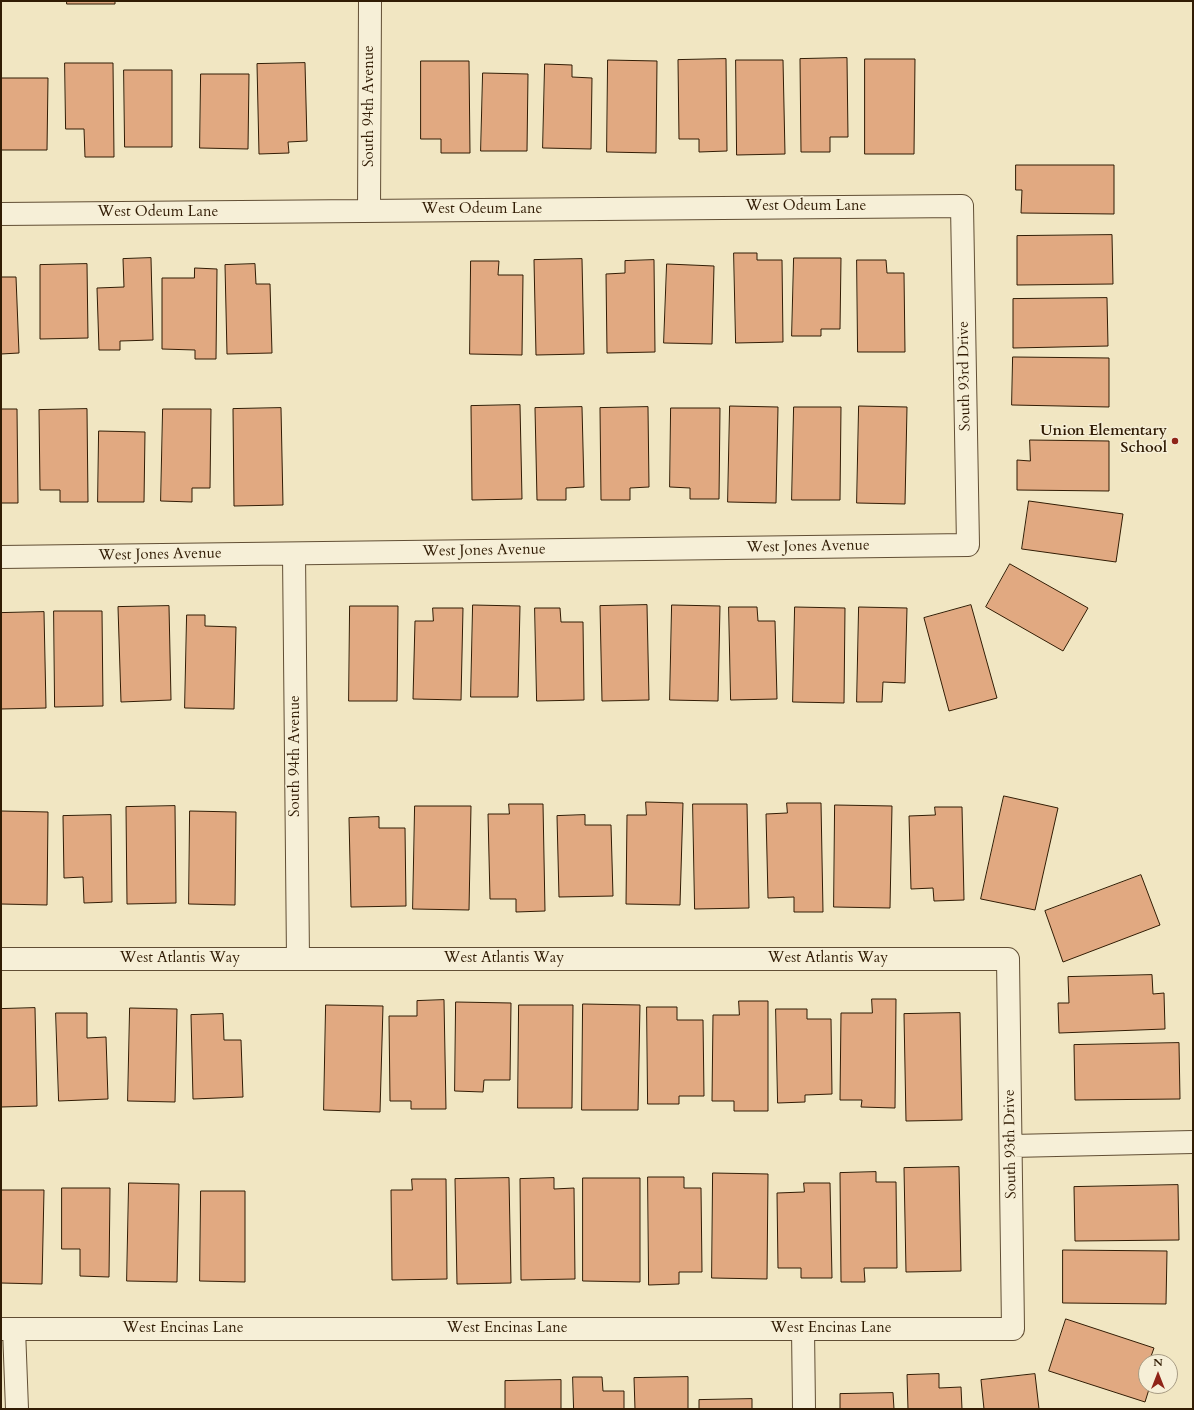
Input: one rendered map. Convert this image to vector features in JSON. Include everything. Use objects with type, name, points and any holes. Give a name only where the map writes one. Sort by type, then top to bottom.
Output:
[{"type":"street","name":"South 94th Avenue","points":[[370,1],[370,211]]},
{"type":"street","name":"West Odeum Lane","points":[[1,214],[962,206]]},
{"type":"street","name":"South 93rd Drive","points":[[962,206],[968,545]]},
{"type":"street","name":"West Jones Avenue","points":[[1,557],[968,545]]},
{"type":"street","name":"South 94th Avenue","points":[[294,554],[298,959]]},
{"type":"street","name":"West Atlantis Way","points":[[1,959],[1008,959]]},
{"type":"street","name":"South 93th Drive","points":[[1008,959],[1013,1329]]},
{"type":"street","points":[[1011,1146],[1193,1142]]},
{"type":"street","points":[[8,1329],[17,1409]]},
{"type":"street","name":"West Encinas Lane","points":[[8,1329],[1013,1329]]},
{"type":"street","points":[[803,1329],[804,1409]]},
{"type":"building","points":[[67,1],[115,1],[115,4],[67,4]]},
{"type":"building","points":[[847,58],[848,137],[830,137],[830,152],[801,152],[800,59]]},
{"type":"building","points":[[726,59],[727,151],[699,152],[699,139],[679,139],[678,60]]},
{"type":"building","points":[[865,59],[915,59],[914,154],[865,154]]},
{"type":"building","points":[[608,60],[657,61],[656,153],[607,152]]},
{"type":"building","points":[[736,60],[783,60],[785,154],[737,155]]},
{"type":"building","points":[[421,61],[469,61],[470,153],[441,153],[441,139],[421,139]]},
{"type":"building","points":[[65,63],[113,63],[114,157],[85,157],[84,129],[66,129]]},
{"type":"building","points":[[305,63],[307,141],[288,142],[289,153],[259,154],[257,64]]},
{"type":"building","points":[[545,64],[572,65],[572,77],[592,78],[591,149],[543,148]]},
{"type":"building","points":[[124,70],[172,70],[172,147],[125,147]]},
{"type":"building","points":[[483,73],[528,74],[527,151],[481,151]]},
{"type":"building","points":[[201,74],[249,74],[248,149],[200,148]]},
{"type":"building","points":[[1,78],[48,78],[47,150],[1,150]]},
{"type":"building","points":[[1016,165],[1114,165],[1114,214],[1021,213],[1022,190],[1016,190]]},
{"type":"building","points":[[1112,235],[1113,284],[1017,285],[1017,236]]},
{"type":"building","points":[[734,253],[757,253],[757,260],[782,260],[783,342],[736,343]]},
{"type":"building","points":[[151,258],[153,340],[120,341],[120,350],[99,350],[97,288],[124,287],[123,259]]},
{"type":"building","points":[[794,258],[841,258],[840,329],[821,329],[821,336],[792,336]]},
{"type":"building","points":[[582,259],[584,354],[536,355],[534,260]]},
{"type":"building","points":[[654,260],[655,352],[607,353],[606,274],[625,273],[625,261]]},
{"type":"building","points":[[857,260],[886,260],[887,273],[904,273],[905,352],[858,352]]},
{"type":"building","points":[[471,261],[499,261],[498,275],[523,275],[522,355],[470,354]]},
{"type":"building","points":[[87,264],[88,338],[40,339],[40,265]]},
{"type":"building","points":[[255,264],[256,284],[270,284],[272,353],[227,354],[225,265]]},
{"type":"building","points":[[667,264],[714,266],[712,344],[664,343]]},
{"type":"building","points":[[195,268],[217,269],[216,359],[195,359],[195,350],[162,349],[162,278],[194,278]]},
{"type":"building","points":[[1,277],[16,277],[19,353],[1,354]]},
{"type":"building","points":[[1107,298],[1108,346],[1013,348],[1013,299]]},
{"type":"building","points":[[1013,357],[1109,358],[1109,407],[1012,405]]},
{"type":"building","points":[[520,405],[522,499],[472,500],[471,406]]},
{"type":"building","points":[[730,406],[778,407],[776,503],[728,502]]},
{"type":"building","points":[[859,406],[907,407],[905,504],[857,503]]},
{"type":"building","points":[[582,407],[584,487],[566,488],[566,500],[537,500],[535,408]]},
{"type":"building","points":[[648,407],[649,487],[630,488],[630,500],[601,500],[600,408]]},
{"type":"building","points":[[794,407],[841,407],[840,500],[792,500]]},
{"type":"building","points":[[281,408],[283,505],[234,506],[233,409]]},
{"type":"building","points":[[671,408],[720,408],[719,499],[690,499],[690,488],[670,487]]},
{"type":"building","points":[[1,409],[17,409],[18,503],[1,503]]},
{"type":"building","points":[[87,409],[88,502],[60,502],[60,490],[40,490],[39,410]]},
{"type":"building","points":[[163,409],[211,409],[210,488],[192,488],[192,502],[161,501]]},
{"type":"building","points":[[99,431],[145,432],[144,502],[98,502]]},
{"type":"building","points":[[1030,440],[1109,441],[1109,491],[1017,490],[1017,460],[1030,461]]},
{"type":"building","points":[[1029,501],[1123,514],[1116,562],[1022,549]]},
{"type":"building","points":[[1010,564],[1088,608],[1063,651],[986,607]]},
{"type":"building","points":[[473,605],[520,606],[518,697],[471,697]]},
{"type":"building","points":[[647,605],[649,700],[602,701],[600,606]]},
{"type":"building","points":[[672,605],[720,606],[718,701],[670,700]]},
{"type":"building","points":[[971,605],[997,698],[949,711],[924,618]]},
{"type":"building","points":[[169,606],[171,700],[121,702],[118,607]]},
{"type":"building","points":[[350,606],[398,606],[397,701],[349,701]]},
{"type":"building","points":[[729,607],[757,607],[758,621],[775,621],[777,699],[731,700]]},
{"type":"building","points":[[795,607],[845,608],[844,703],[793,702]]},
{"type":"building","points":[[859,607],[907,608],[905,683],[883,682],[882,702],[857,702]]},
{"type":"building","points":[[433,608],[463,608],[461,700],[413,699],[415,621],[433,621]]},
{"type":"building","points":[[535,608],[560,608],[561,622],[583,622],[584,700],[537,701]]},
{"type":"building","points":[[54,611],[102,611],[103,706],[55,707]]},
{"type":"building","points":[[44,612],[46,708],[1,709],[1,613]]},
{"type":"building","points":[[187,615],[205,615],[205,626],[236,627],[234,709],[185,708]]},
{"type":"building","points":[[1004,796],[1058,808],[1035,910],[981,899]]},
{"type":"building","points":[[646,802],[683,803],[680,905],[626,904],[627,815],[646,815]]},
{"type":"building","points":[[787,803],[821,803],[823,912],[794,912],[794,897],[768,898],[766,814],[787,813]]},
{"type":"building","points":[[509,804],[543,804],[545,911],[516,912],[516,899],[490,899],[488,814],[509,814]]},
{"type":"building","points":[[693,804],[747,804],[749,908],[695,909]]},
{"type":"building","points":[[835,805],[892,806],[890,908],[834,907]]},
{"type":"building","points":[[175,806],[176,903],[127,904],[126,807]]},
{"type":"building","points":[[415,806],[471,806],[469,910],[413,909]]},
{"type":"building","points":[[935,807],[962,807],[964,900],[934,901],[933,888],[911,889],[909,816],[935,815]]},
{"type":"building","points":[[1,811],[48,812],[47,905],[1,904]]},
{"type":"building","points":[[190,811],[236,812],[235,905],[189,904]]},
{"type":"building","points":[[111,815],[112,902],[84,903],[83,877],[64,878],[63,816]]},
{"type":"building","points":[[585,815],[585,825],[611,825],[613,896],[559,897],[557,816]]},
{"type":"building","points":[[379,817],[379,828],[405,828],[406,906],[351,907],[349,818]]},
{"type":"building","points":[[1141,875],[1160,925],[1063,962],[1045,911]]},
{"type":"building","points":[[1152,975],[1153,994],[1164,993],[1165,1029],[1059,1033],[1058,1003],[1069,1003],[1068,977]]},
{"type":"building","points":[[872,999],[896,999],[895,1108],[861,1107],[862,1100],[840,1100],[841,1013],[872,1013]]},
{"type":"building","points":[[444,1000],[446,1109],[411,1109],[411,1101],[390,1101],[389,1016],[417,1016],[417,1001]]},
{"type":"building","points":[[739,1001],[768,1001],[768,1111],[734,1111],[734,1101],[712,1101],[713,1015],[739,1015]]},
{"type":"building","points":[[456,1002],[511,1003],[510,1080],[484,1080],[483,1092],[455,1091]]},
{"type":"building","points":[[583,1004],[640,1005],[638,1110],[582,1110]]},
{"type":"building","points":[[326,1005],[383,1006],[380,1112],[324,1110]]},
{"type":"building","points":[[519,1005],[573,1005],[572,1108],[518,1108]]},
{"type":"building","points":[[647,1007],[677,1007],[677,1020],[703,1020],[704,1096],[679,1096],[679,1104],[648,1104]]},
{"type":"building","points":[[35,1008],[37,1106],[1,1107],[1,1009]]},
{"type":"building","points":[[130,1008],[177,1009],[175,1102],[128,1101]]},
{"type":"building","points":[[776,1009],[807,1009],[807,1019],[831,1019],[832,1094],[805,1095],[805,1102],[778,1103]]},
{"type":"building","points":[[56,1013],[87,1013],[87,1038],[106,1037],[108,1099],[59,1101]]},
{"type":"building","points":[[960,1013],[962,1120],[906,1121],[904,1014]]},
{"type":"building","points":[[223,1014],[224,1040],[241,1040],[243,1097],[193,1099],[191,1015]]},
{"type":"building","points":[[1179,1043],[1180,1099],[1075,1100],[1074,1045]]},
{"type":"building","points":[[959,1167],[961,1271],[906,1272],[904,1168]]},
{"type":"building","points":[[876,1172],[876,1182],[896,1182],[897,1268],[864,1268],[865,1282],[841,1282],[840,1173]]},
{"type":"building","points":[[713,1173],[768,1174],[767,1279],[712,1278]]},
{"type":"building","points":[[648,1177],[684,1177],[684,1188],[701,1188],[702,1272],[679,1272],[679,1284],[649,1285]]},
{"type":"building","points":[[509,1178],[511,1283],[457,1284],[455,1179]]},
{"type":"building","points":[[554,1178],[554,1189],[574,1188],[575,1279],[521,1280],[520,1179]]},
{"type":"building","points":[[583,1178],[640,1178],[640,1282],[583,1281]]},
{"type":"building","points":[[412,1179],[446,1179],[447,1279],[392,1280],[391,1190],[412,1190]]},
{"type":"building","points":[[129,1183],[179,1184],[177,1282],[127,1281]]},
{"type":"building","points":[[804,1183],[830,1183],[832,1278],[801,1278],[801,1268],[778,1268],[777,1193],[804,1192]]},
{"type":"building","points":[[1178,1185],[1179,1240],[1075,1241],[1074,1187]]},
{"type":"building","points":[[62,1188],[110,1188],[109,1277],[80,1276],[80,1249],[62,1249]]},
{"type":"building","points":[[1,1190],[44,1190],[42,1284],[1,1283]]},
{"type":"building","points":[[201,1191],[245,1191],[245,1282],[200,1281]]},
{"type":"building","points":[[1063,1250],[1167,1251],[1166,1304],[1063,1303]]},
{"type":"building","points":[[1066,1319],[1154,1348],[1152,1354],[1138,1354],[1138,1394],[1148,1394],[1145,1402],[1049,1371]]},
{"type":"building","points":[[939,1374],[939,1388],[961,1387],[962,1409],[908,1409],[907,1375]]},
{"type":"building","points":[[1035,1374],[1039,1409],[984,1409],[981,1380]]},
{"type":"building","points":[[573,1377],[602,1377],[603,1391],[624,1391],[624,1409],[574,1409]]},
{"type":"building","points":[[688,1377],[688,1409],[635,1409],[634,1378]]},
{"type":"building","points":[[561,1380],[561,1409],[505,1409],[505,1381]]},
{"type":"building","points":[[893,1393],[894,1409],[840,1409],[840,1394]]},
{"type":"building","points":[[752,1399],[752,1409],[699,1409],[699,1400]]},
{"type":"place","name":"Union Elementary School","points":[[1175,441]]}]
